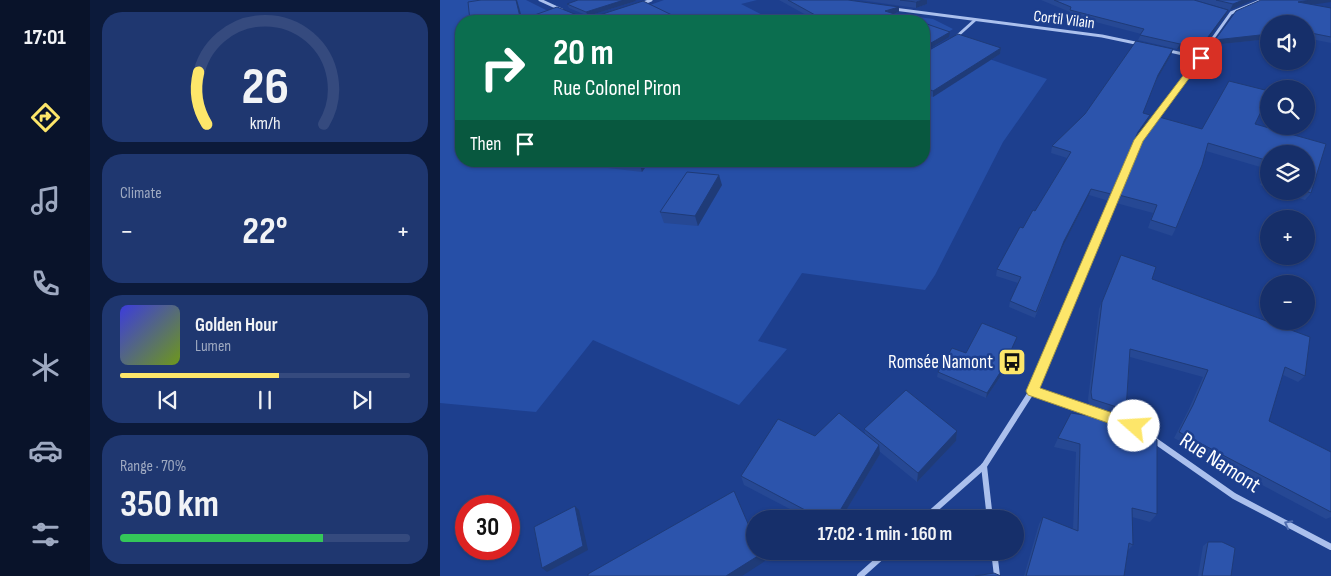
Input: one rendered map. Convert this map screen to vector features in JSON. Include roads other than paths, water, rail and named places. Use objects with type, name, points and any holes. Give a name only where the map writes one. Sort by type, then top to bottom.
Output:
[{"type":"street","points":[[540,0],[564,10]]},
{"type":"street","points":[[633,6],[651,0]]},
{"type":"street","points":[[934,510],[984,466],[1032,391],[1139,140],[1201,58],[1231,13],[1262,0]]},
{"type":"street","name":"Cortil Vilain","points":[[886,8],[1102,36],[1147,46]]},
{"type":"street","points":[[947,42],[975,20]]},
{"type":"street","points":[[1165,50],[1201,58]]},
{"type":"street","points":[[1032,391],[1106,416]]},
{"type":"street","name":"Rue Namont","points":[[1116,420],[1134,426],[1234,496],[1331,547]]},
{"type":"street","points":[[984,466],[989,510]]},
{"type":"street","points":[[860,576],[878,560]]},
{"type":"street","points":[[995,560],[997,576]]},
{"type":"place","name":"Romsée Namont","points":[[1012,362]]}]
